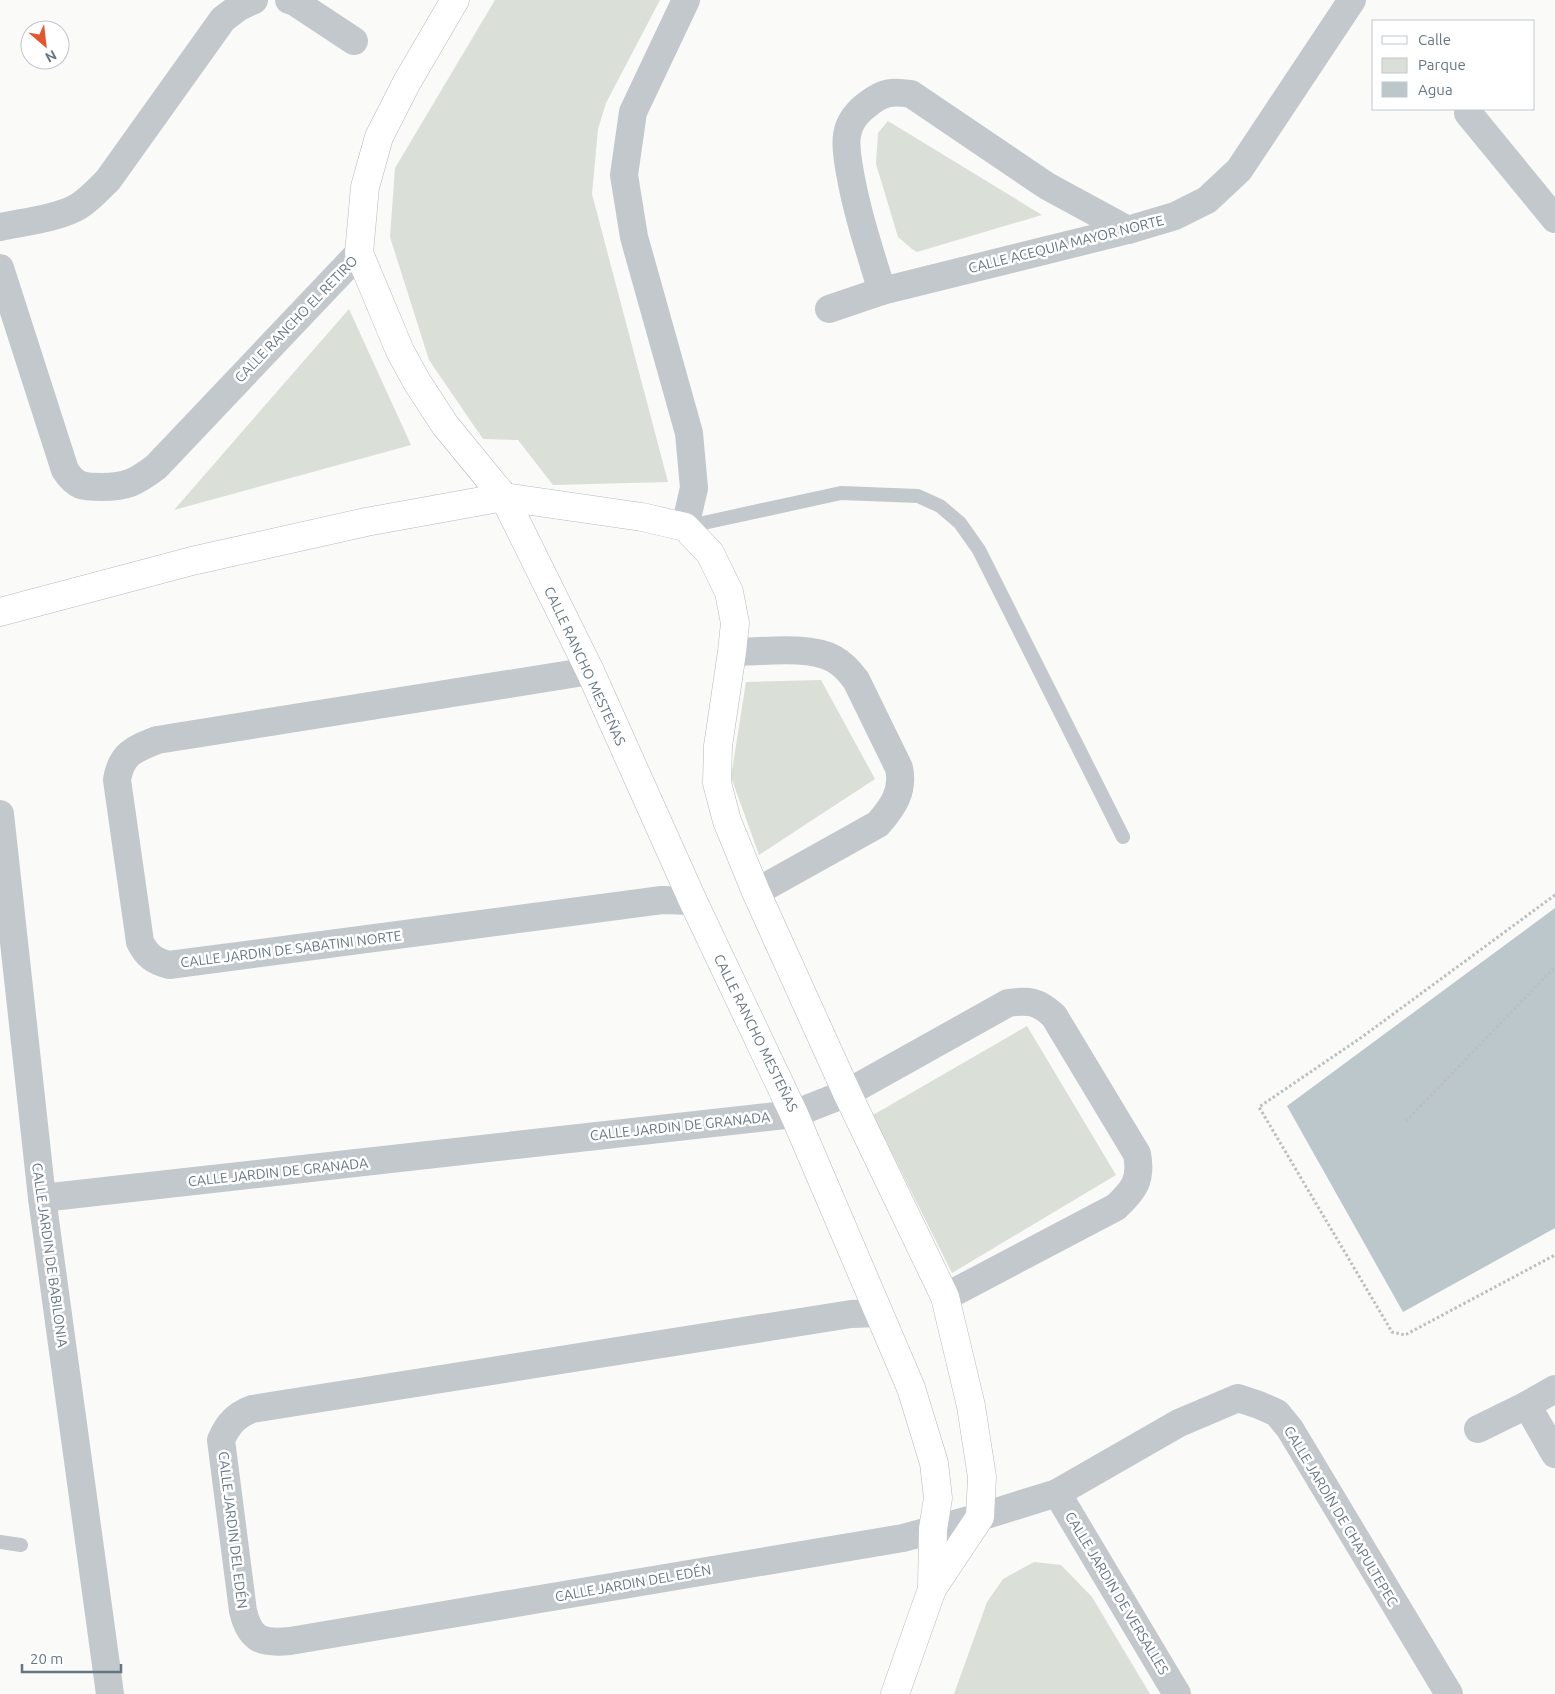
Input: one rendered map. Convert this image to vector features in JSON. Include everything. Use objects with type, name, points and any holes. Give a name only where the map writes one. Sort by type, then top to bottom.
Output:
[{"type":"street","points":[[0,228],[66,212],[78,207],[90,198],[108,180],[223,19],[239,7],[254,0]]},
{"type":"street","points":[[289,0],[354,40]]},
{"type":"street","name":"CALLE RANCHO EL RETIRO","points":[[0,268],[65,470],[74,482],[84,487],[120,487],[144,476],[162,460],[359,253],[365,187],[379,137],[407,82],[455,0]]},
{"type":"street","points":[[685,527],[694,488],[689,433],[634,237],[624,175],[633,112],[686,0]]},
{"type":"street","name":"CALLE ACEQUIA MAYOR NORTE","points":[[829,309],[882,291],[1128,230],[1175,216],[1207,200],[1240,170],[1352,0]]},
{"type":"street","points":[[882,291],[855,198],[848,160],[847,134],[853,119],[862,108],[879,96],[887,94],[896,92],[911,94],[1047,186],[1128,230]]},
{"type":"street","points":[[1468,113],[1555,219]]},
{"type":"street","name":"CALLE RANCHO MESTEÑAS","points":[[359,253],[400,351],[417,382],[445,425],[504,497],[590,671],[692,901],[794,1114],[911,1388],[934,1463],[938,1498],[933,1529],[932,1589]]},
{"type":"street","points":[[0,612],[192,561],[366,522],[504,497],[642,517],[685,527],[710,553],[729,592],[735,623],[718,746],[717,783],[727,820],[756,892],[847,1093],[945,1297],[970,1406],[982,1476],[980,1517]]},
{"type":"street","points":[[732,652],[814,652],[833,659],[848,670],[856,680],[899,768],[901,778],[900,790],[888,812],[878,824],[756,892]]},
{"type":"street","name":"CALLE JARDIN DE SABATINI NORTE","points":[[590,671],[156,740],[139,747],[127,756],[119,767],[117,780],[140,942],[146,953],[154,961],[169,964],[662,900],[692,901]]},
{"type":"street","name":"CALLE JARDIN DE BABILONIA","points":[[0,814],[42,1198],[110,1694]]},
{"type":"street","name":"CALLE JARDIN DE GRANADA","points":[[42,1198],[794,1114],[847,1093],[1008,1003],[1036,1002],[1054,1016],[1137,1154],[1140,1168],[1137,1182],[1129,1195],[1116,1207],[945,1297]]},
{"type":"street","name":"CALLE JARDIN DEL EDÉN","points":[[879,1313],[851,1314],[262,1407],[243,1413],[226,1428],[221,1440],[246,1625],[254,1635],[270,1643],[290,1642],[893,1539],[980,1517]]},
{"type":"street","points":[[1478,1429],[1555,1389]]},
{"type":"street","name":"CALLE JARDÍN DE CHAPULTEPEC","points":[[980,1517],[1057,1493],[1179,1423],[1238,1398],[1259,1405],[1277,1413],[1290,1429],[1449,1694]]},
{"type":"street","points":[[1527,1405],[1555,1454]]},
{"type":"street","name":"CALLE JARDIN DE VERSALLES","points":[[1057,1493],[1177,1694]]},
{"type":"street","name":"CALLE RANCHO MESTEÑAS","points":[[895,1694],[932,1589],[980,1517]]},
{"type":"lane","points":[[685,527],[841,493],[918,496],[940,506],[960,523],[979,550],[1122,837]]},
{"type":"lane","points":[[0,1542],[21,1545]]},
{"type":"path","points":[[1555,895],[1362,1037],[1259,1107],[1392,1332],[1405,1335],[1555,1256]]},
{"type":"path","points":[[1406,1121],[1555,967]]},
{"type":"green space","points":[[495,0],[660,0],[606,103],[598,129],[592,194],[668,482],[553,485],[518,440],[483,439],[429,360],[390,237],[395,168]]},
{"type":"green space","points":[[888,121],[1042,215],[917,252],[912,249],[898,237],[876,164],[878,133]]},
{"type":"green space","points":[[349,309],[411,445],[174,510]]},
{"type":"green space","points":[[821,680],[875,779],[759,855],[731,777],[746,682]]},
{"type":"green space","points":[[1027,1026],[1116,1175],[952,1273],[873,1115]]},
{"type":"green space","points":[[1034,1562],[1061,1565],[1092,1597],[1150,1694],[954,1694],[987,1602],[1003,1579]]},
{"type":"water","points":[[1555,908],[1555,1228],[1403,1312],[1287,1106]]}]
